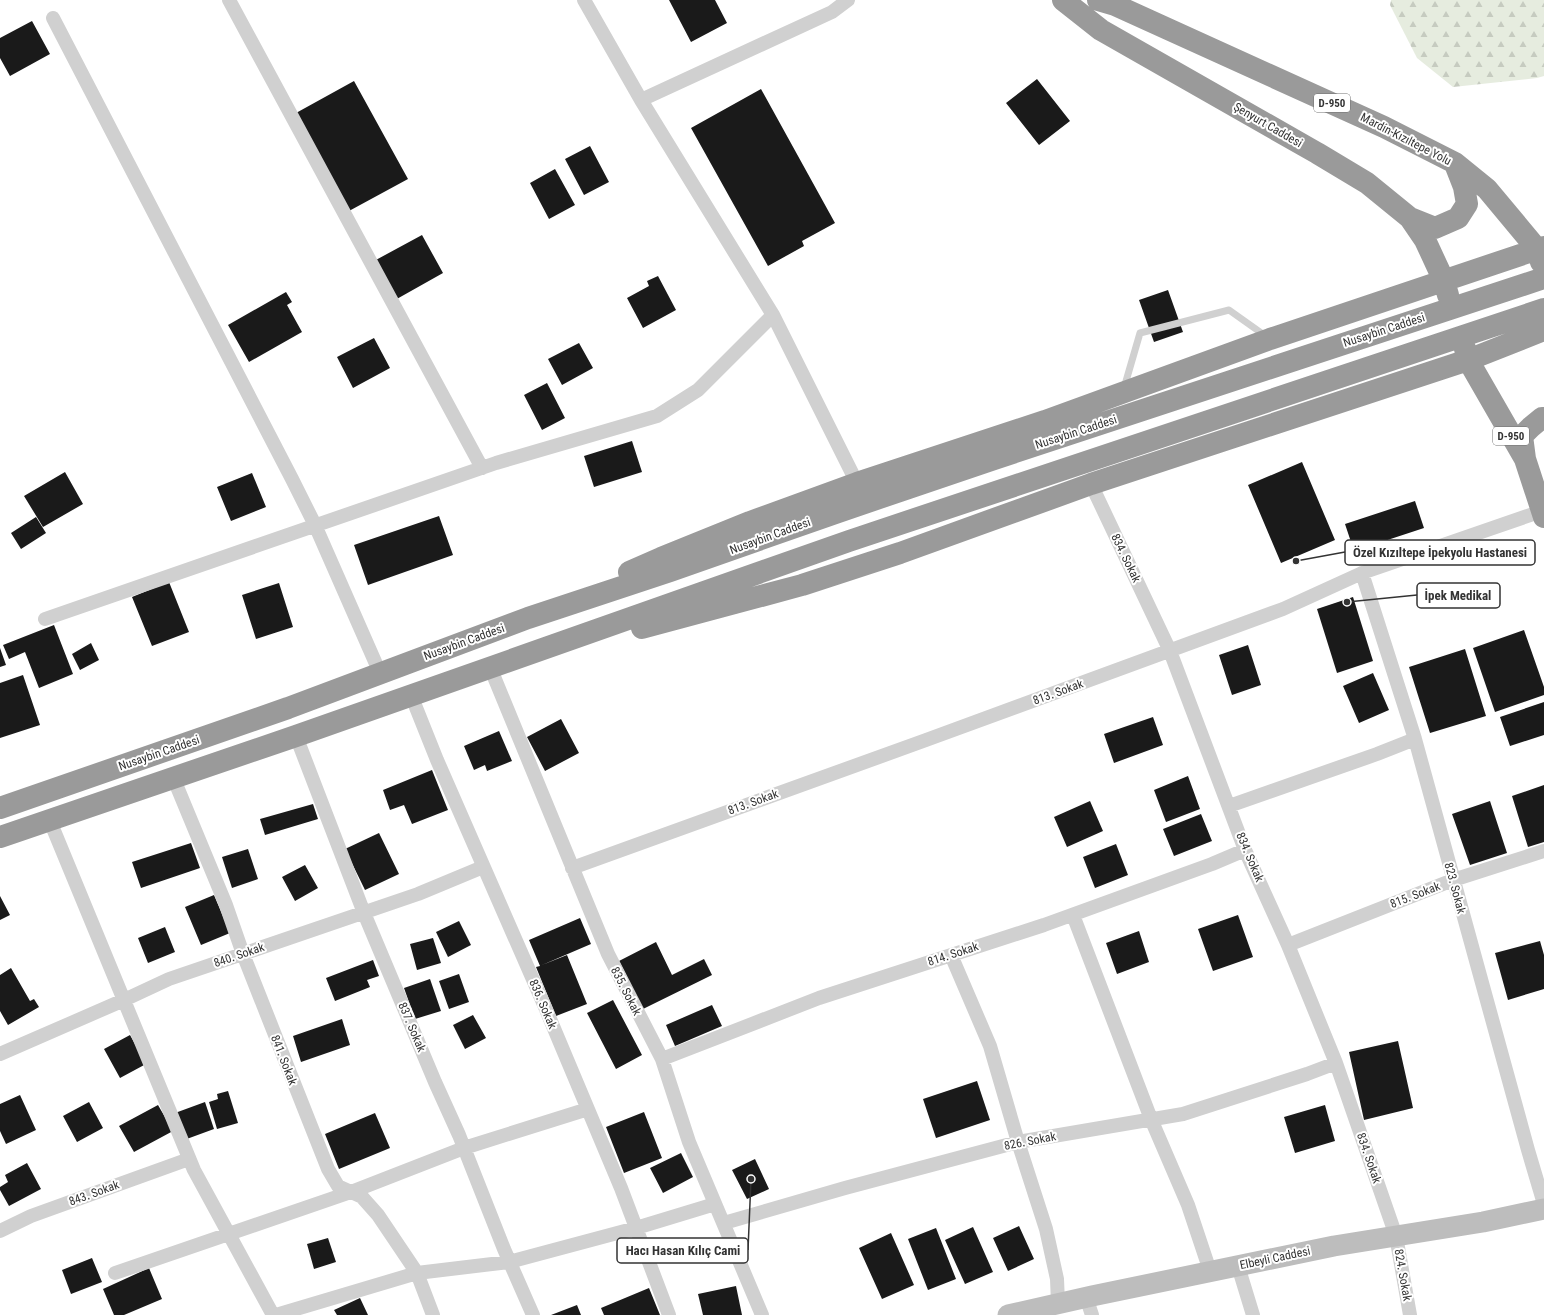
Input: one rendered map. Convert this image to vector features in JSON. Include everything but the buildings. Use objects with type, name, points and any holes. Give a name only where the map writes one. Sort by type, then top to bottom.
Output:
[{"type":"highway","name":"Şenyurt Caddesi","points":[[1063,0],[1101,30],[1367,183],[1410,218],[1425,240],[1444,280]]},
{"type":"highway","name":"Mardin-Kızıltepe Yolu","points":[[1098,0],[1122,9],[1384,127],[1455,163],[1487,189],[1540,248],[1544,269]]},
{"type":"highway","points":[[1410,218],[1435,228],[1458,218],[1467,204],[1464,186],[1455,163]]},
{"type":"highway","points":[[528,618],[661,558],[750,522],[857,483],[1045,421],[1270,339],[1540,248]]},
{"type":"highway","name":"Nusaybin Caddesi","points":[[0,808],[288,708],[528,618],[670,571],[950,474],[1544,278]]},
{"type":"highway","name":"D-950","points":[[1444,280],[1468,360],[1525,459],[1543,514]]},
{"type":"highway","points":[[0,837],[296,736],[857,539],[1544,309]]},
{"type":"highway","points":[[490,667],[682,618],[802,585],[1091,484],[1468,360],[1544,330]]},
{"type":"highway","points":[[1525,459],[1522,436],[1542,418],[1544,418]]},
{"type":"street","points":[[228,0],[482,468]]},
{"type":"street","points":[[584,0],[641,100],[773,315],[857,483]]},
{"type":"street","points":[[641,100],[832,12],[848,0]]},
{"type":"street","points":[[53,18],[315,525],[380,673]]},
{"type":"street","points":[[45,619],[482,468],[657,416],[698,390],[773,315]]},
{"type":"street","name":"834. Sokak","points":[[1091,484],[1170,651],[1245,850],[1288,945],[1336,1062],[1396,1236]]},
{"type":"street","name":"813. Sokak","points":[[572,868],[1283,609],[1362,573],[1543,514]]},
{"type":"street","name":"823. Sokak","points":[[1362,573],[1415,739],[1544,1204]]},
{"type":"street","name":"835. Sokak","points":[[490,667],[608,954],[662,1059],[689,1142],[762,1315]]},
{"type":"street","name":"836. Sokak","points":[[411,695],[621,1188],[669,1315]]},
{"type":"street","name":"837. Sokak","points":[[296,736],[364,913],[464,1148],[509,1262],[533,1315]]},
{"type":"street","points":[[1229,806],[1377,754],[1415,739]]},
{"type":"street","name":"841. Sokak","points":[[173,777],[226,905],[243,954],[328,1170],[338,1186],[362,1197],[378,1215],[417,1273],[433,1315]]},
{"type":"street","points":[[50,821],[189,1159],[274,1315],[417,1273],[509,1262],[636,1228],[716,1204]]},
{"type":"street","name":"814. Sokak","points":[[662,1059],[819,998],[1073,915],[1212,864],[1245,850]]},
{"type":"street","name":"815. Sokak","points":[[1288,945],[1453,880],[1544,851]]},
{"type":"street","name":"840. Sokak","points":[[0,1054],[169,979],[418,894],[483,867]]},
{"type":"street","points":[[1073,915],[1152,1119],[1188,1205],[1210,1272]]},
{"type":"street","points":[[951,954],[990,1046],[1018,1142],[1046,1229],[1057,1279],[1058,1304]]},
{"type":"street","name":"826. Sokak","points":[[724,1223],[845,1188],[1018,1142],[1183,1114],[1306,1074],[1336,1062]]},
{"type":"street","points":[[115,1273],[351,1192],[464,1148],[588,1109]]},
{"type":"street","name":"843. Sokak","points":[[0,1231],[31,1216],[189,1159]]},
{"type":"street","name":"Elbeyli Caddesi","points":[[1008,1315],[1058,1304],[1089,1306],[1210,1272],[1238,1266],[1334,1246],[1483,1222],[1544,1209]]},
{"type":"street","name":"824. Sokak","points":[[1396,1236],[1410,1315]]},
{"type":"street","points":[[1238,1266],[1253,1315]]},
{"type":"lane","points":[[1123,392],[1140,333],[1229,310],[1270,339]]},
{"type":"green space","points":[[1391,0],[1544,0],[1544,76],[1453,87],[1417,58],[1390,5]]},
{"type":"place","name":"Özel Kızıltepe İpekyolu Hastanesi","points":[[1296,561]]},
{"type":"place","name":"İpek Medikal","points":[[1347,602]]},
{"type":"place","name":"Hacı Hasan Kılıç Cami","points":[[751,1179]]}]
